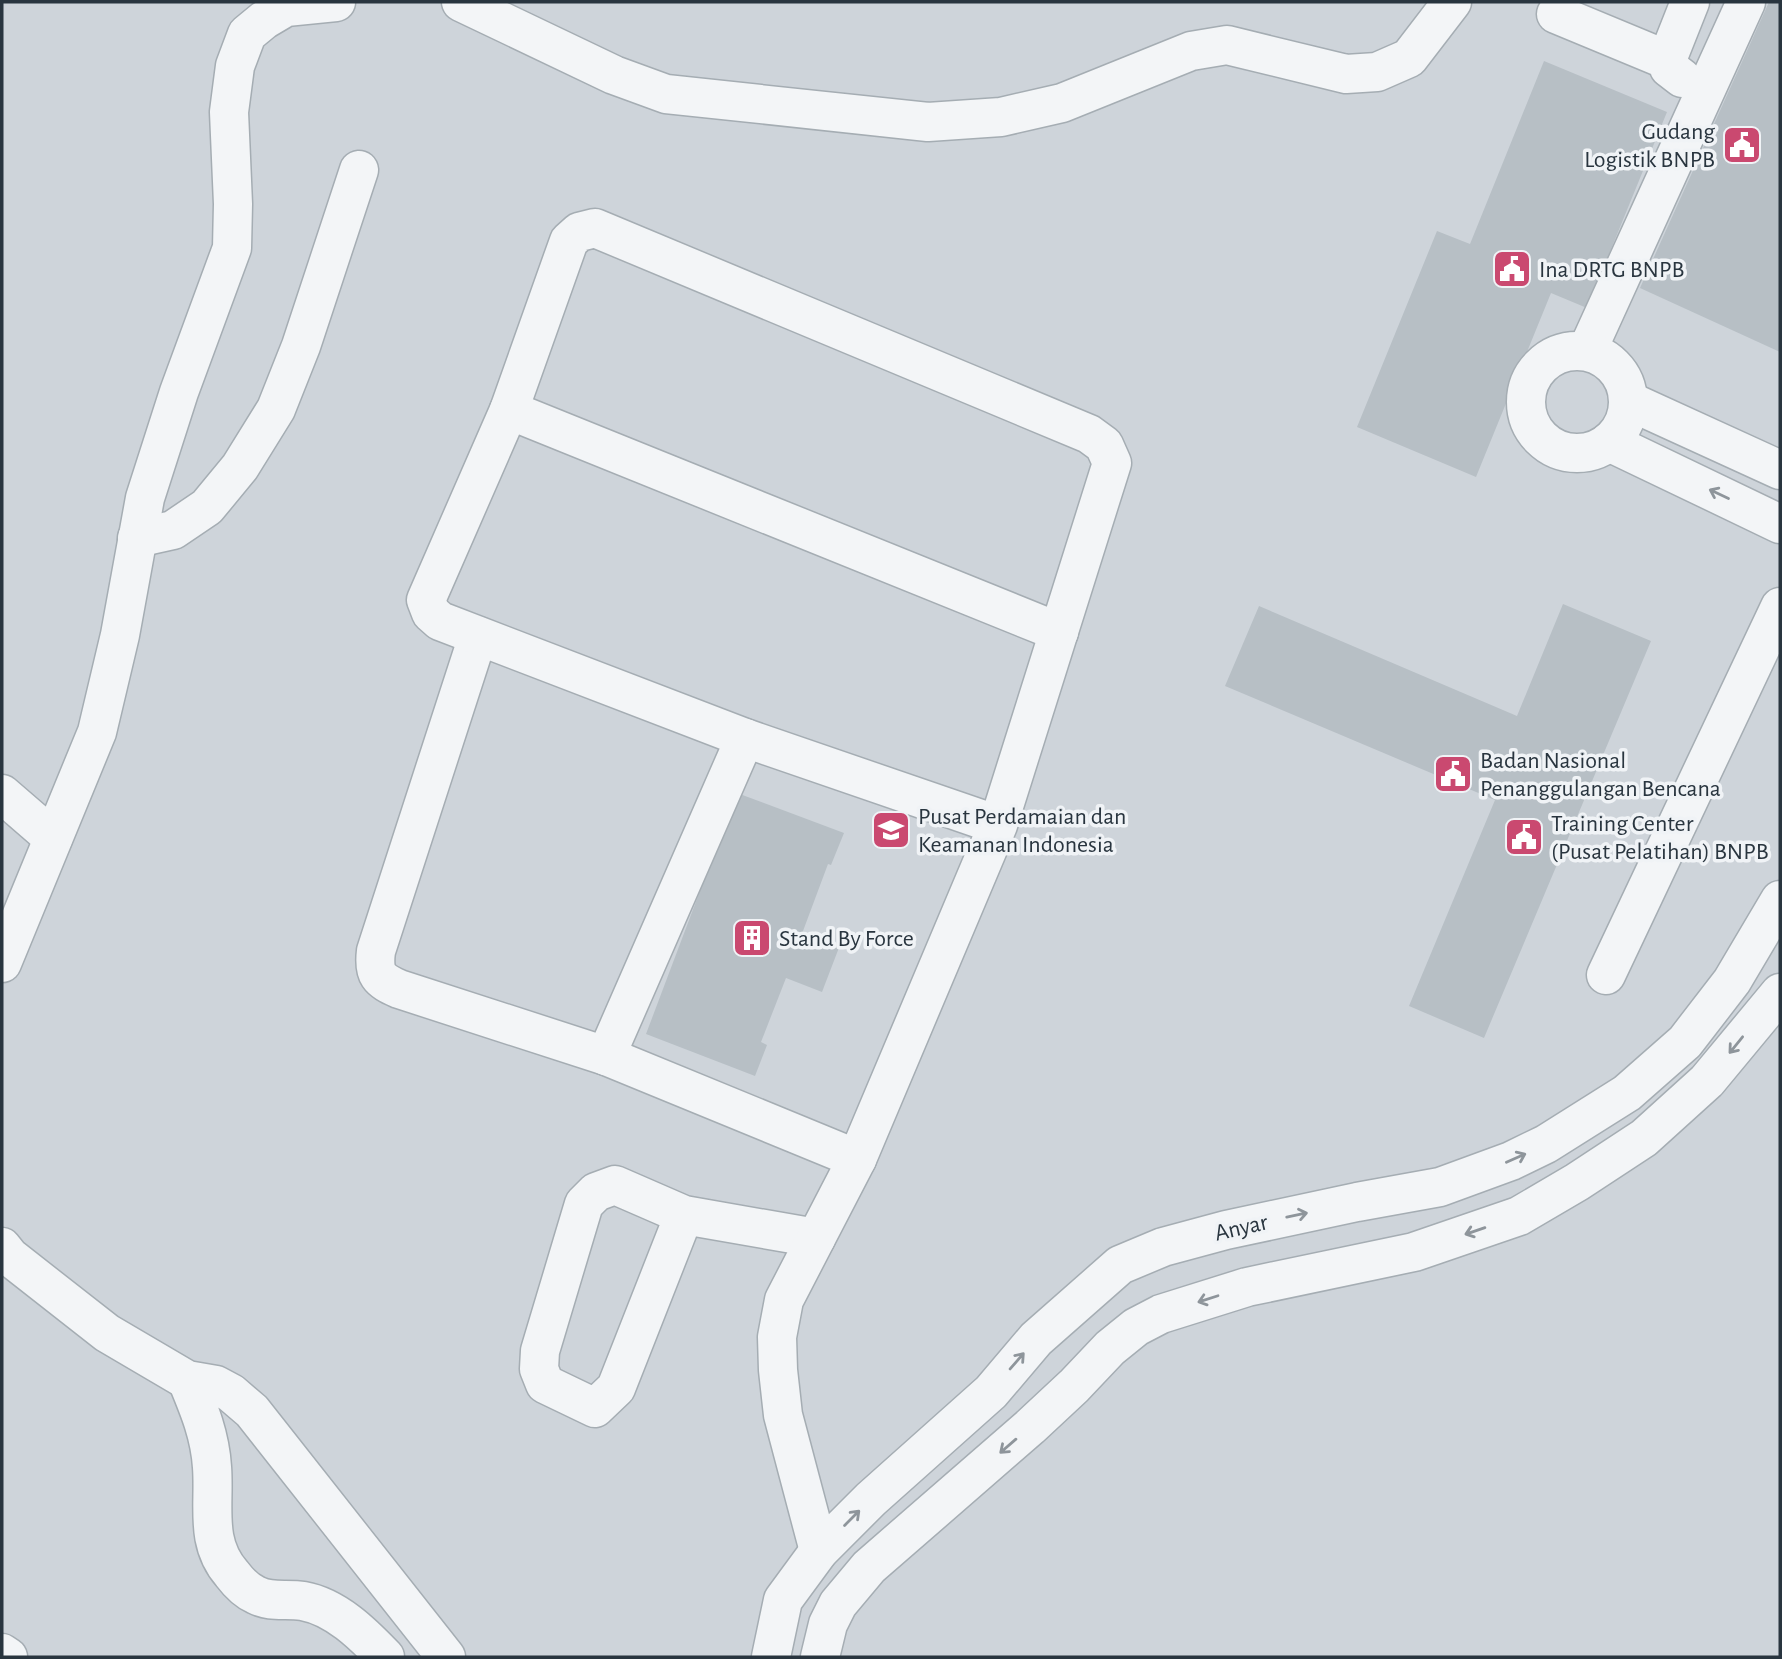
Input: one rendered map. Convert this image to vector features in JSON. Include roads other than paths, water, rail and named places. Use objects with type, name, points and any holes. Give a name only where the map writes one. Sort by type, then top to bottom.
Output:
[{"type":"street","points":[[2,963],[97,732],[120,635],[145,498],[232,248],[229,112],[235,66],[247,34],[284,4],[336,2]]},
{"type":"street","points":[[464,2],[614,75],[666,94],[928,122],[1001,117],[1062,103],[1181,55],[1227,45],[1346,74],[1377,72],[1409,58],[1452,2]]},
{"type":"street","points":[[1690,2],[1667,60],[1669,68],[1677,76],[1706,90]]},
{"type":"street","points":[[1587,351],[1746,2]]},
{"type":"street","points":[[1556,14],[1667,60]]},
{"type":"street","points":[[137,538],[173,530],[207,507],[240,467],[276,409],[301,346],[359,170]]},
{"type":"street","points":[[819,1551],[783,1415],[777,1337],[784,1300],[857,1159],[998,825],[1112,463],[1104,444],[1077,428],[595,228],[579,232],[569,241],[509,410],[426,600],[431,613],[440,621],[745,737],[998,825]]},
{"type":"street","points":[[1587,351],[1608,360],[1623,378],[1629,401],[1624,424],[1609,442],[1582,453],[1553,448],[1532,428],[1525,399],[1535,372],[1558,354],[1587,351]]},
{"type":"street","points":[[1629,401],[1780,470]]},
{"type":"street","points":[[509,410],[1059,632]]},
{"type":"street","points":[[1609,442],[1780,524]]},
{"type":"street","points":[[1606,975],[1780,607]]},
{"type":"street","points":[[478,636],[376,951],[374,964],[377,975],[399,989],[606,1056],[857,1159]]},
{"type":"street","points":[[606,1056],[745,737]]},
{"type":"street","points":[[6,807],[52,838]]},
{"type":"street","name":"Anyar","points":[[771,1657],[783,1600],[819,1551],[871,1499],[991,1392],[1036,1339],[1120,1265],[1163,1247],[1226,1230],[1440,1187],[1511,1161],[1546,1144],[1627,1093],[1685,1042],[1732,981],[1780,900]]},
{"type":"street","points":[[783,1600],[824,1641],[838,1604],[869,1567],[1030,1427],[1127,1334],[1161,1314],[1247,1287],[1413,1252],[1519,1216],[1644,1138],[1707,1081],[1780,993]]},
{"type":"street","points":[[684,1216],[616,1388],[595,1408],[545,1384],[539,1369],[540,1351],[584,1204],[596,1192],[615,1185],[684,1216],[816,1238]]},
{"type":"street","points":[[1226,1230],[1247,1287]]},
{"type":"street","points":[[6,1252],[107,1333],[187,1380],[216,1385],[231,1393],[252,1411],[446,1657]]},
{"type":"street","points":[[187,1380],[205,1422],[212,1468],[211,1523],[215,1547],[223,1564],[236,1580],[255,1595],[271,1600],[287,1598],[318,1604],[346,1621],[386,1657]]},
{"type":"street","points":[[2,1653],[8,1657]]},
{"type":"place","name":"Gudang Logistik BNPB","points":[[1742,145]]},
{"type":"place","name":"Ina DRTG BNPB","points":[[1512,269]]},
{"type":"place","name":"Badan Nasional Penanggulangan Bencana","points":[[1453,774]]},
{"type":"place","name":"Pusat Perdamaian dan Keamanan Indonesia","points":[[891,830]]},
{"type":"place","name":"Training Center (Pusat Pelatihan) BNPB","points":[[1524,837]]},
{"type":"place","name":"Stand By Force","points":[[752,938]]}]
